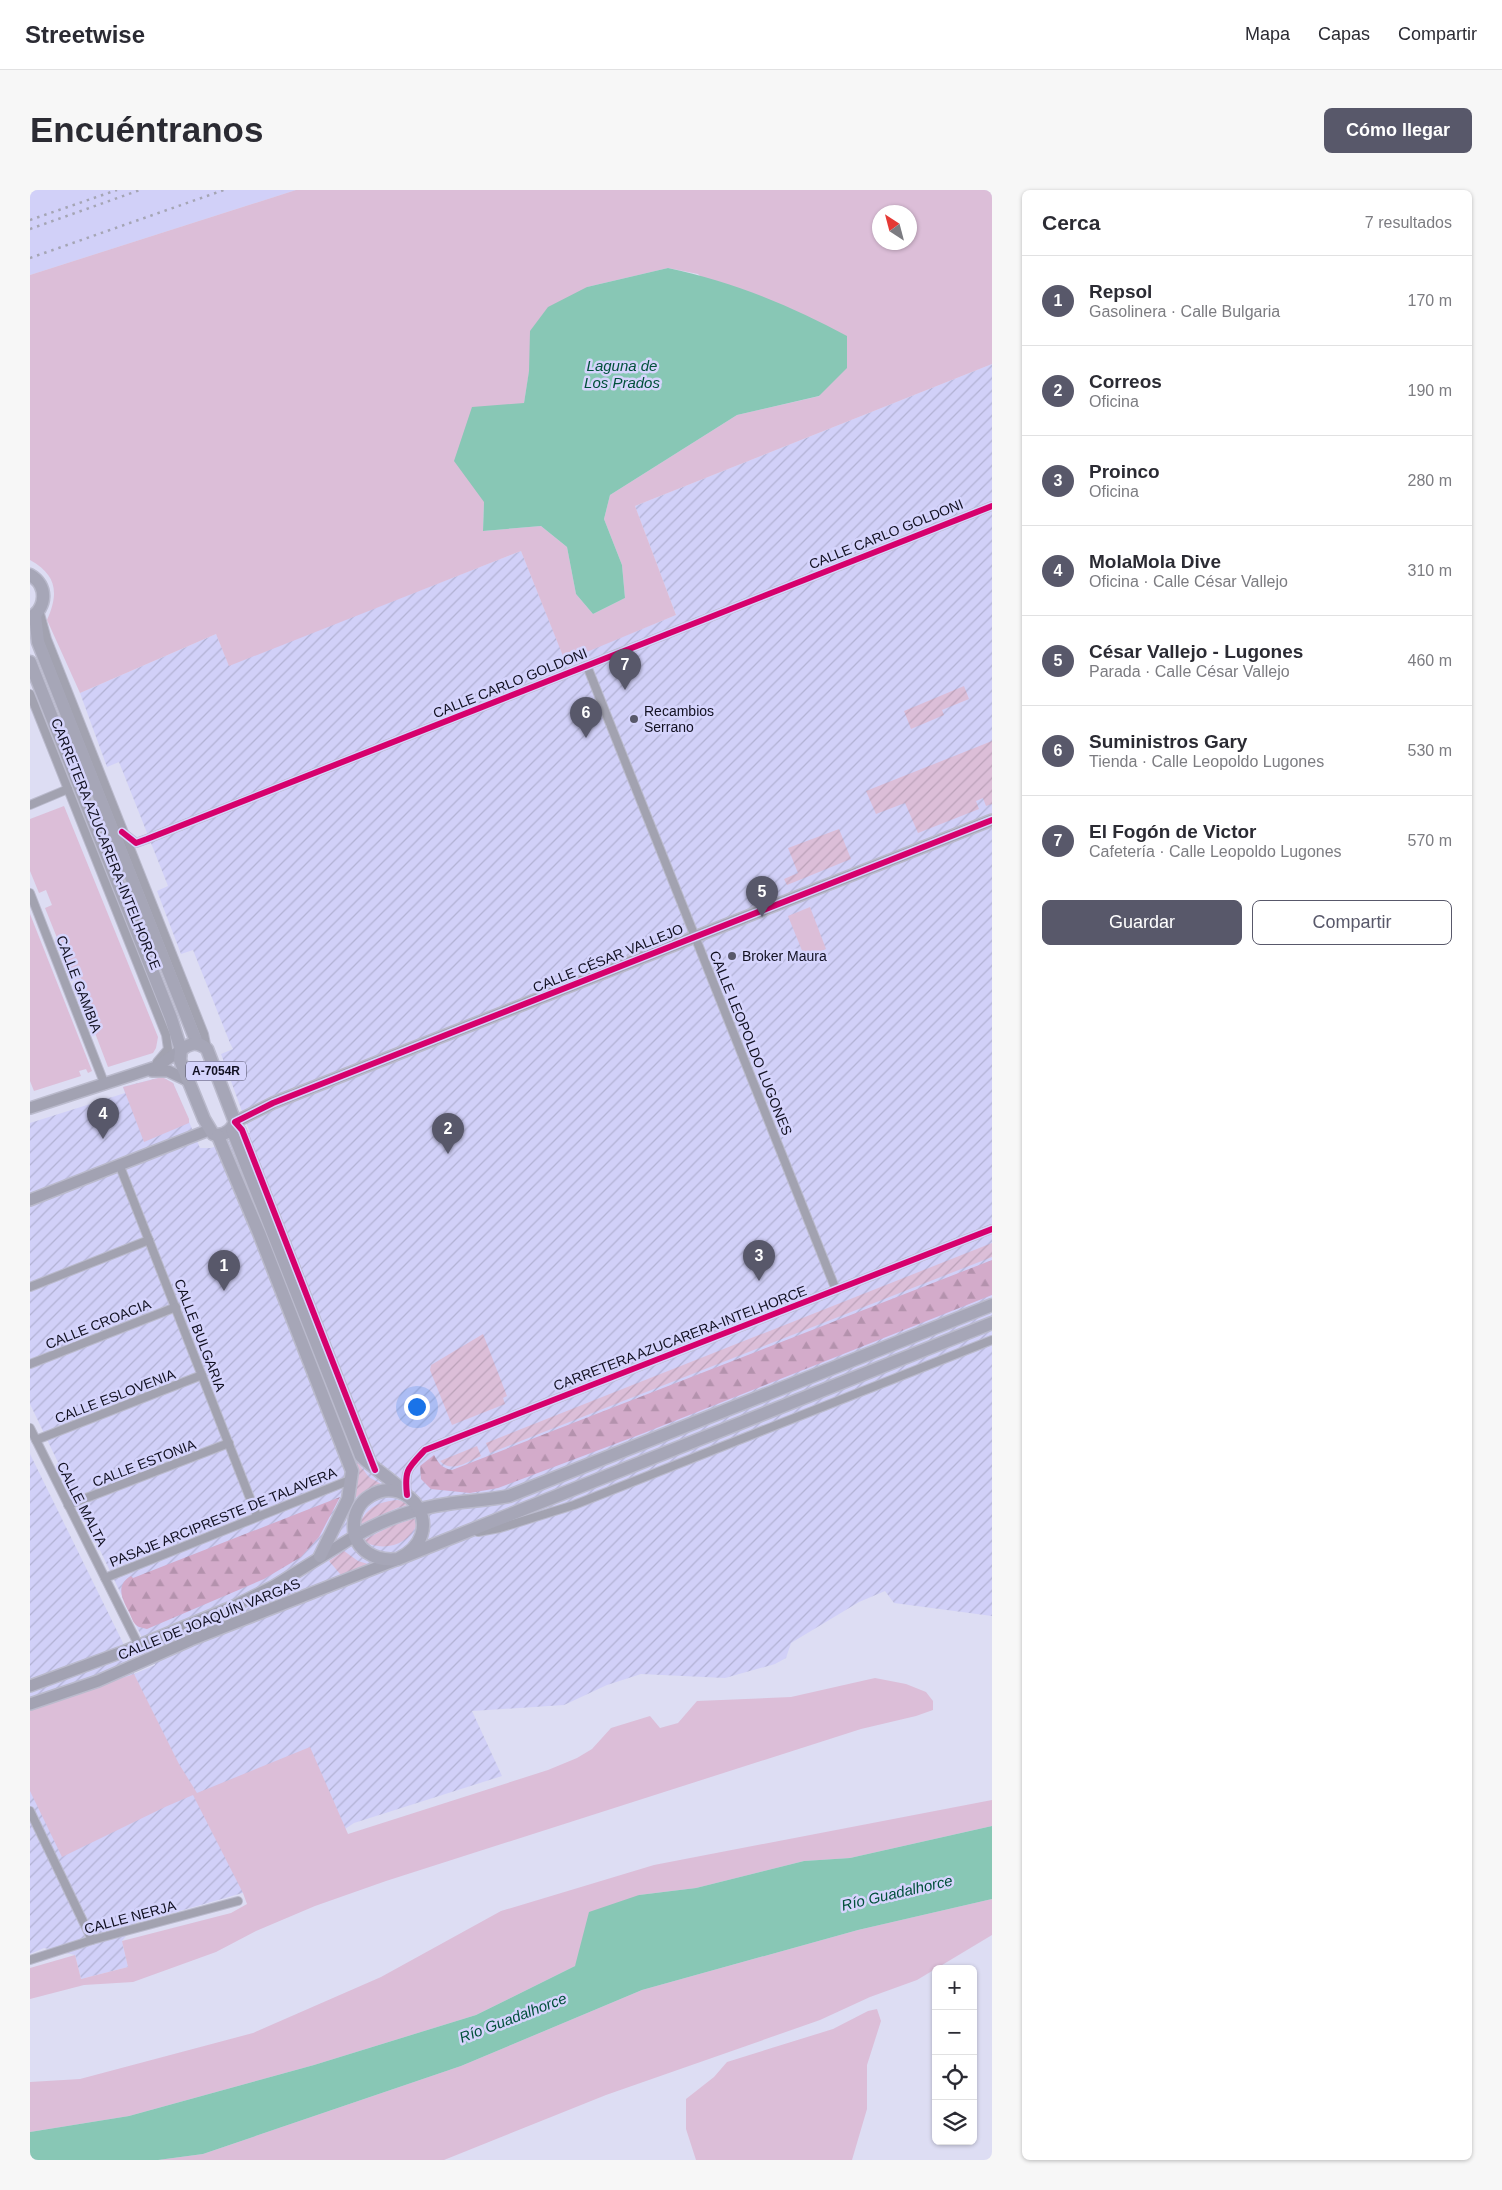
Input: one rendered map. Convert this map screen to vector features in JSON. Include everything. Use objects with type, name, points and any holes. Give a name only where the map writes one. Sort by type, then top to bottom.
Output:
[{"type":"main road","name":"A-7054R","points":[[30,575],[38,581],[44,595],[35,614]]},
{"type":"main road","name":"CARRETERA AZUCARERA-INTELHORCE","points":[[35,614],[38,642],[202,1046]]},
{"type":"main road","name":"CARRETERA AZUCARERA-INTELHORCE","points":[[30,662],[181,1050]]},
{"type":"main road","name":"A-7054R","points":[[214,1133],[180,1060],[181,1050],[189,1045],[202,1046],[233,1126]]},
{"type":"main road","points":[[320,1556],[348,1500],[352,1471],[234,1169],[214,1133],[233,1126],[361,1456],[375,1470],[397,1484],[420,1510],[423,1521],[422,1533],[418,1544],[409,1553],[398,1559]]},
{"type":"main road","points":[[355,1536],[371,1527],[420,1510],[446,1504],[478,1502],[509,1496],[992,1305]]},
{"type":"main road","points":[[348,1500],[354,1518],[355,1536],[360,1546],[377,1558],[398,1559],[992,1323]]},
{"type":"main road","points":[[354,1518],[358,1508],[365,1499],[374,1493],[385,1490],[407,1495]]},
{"type":"street","name":"CALLE CARLO GOLDONI","points":[[122,832],[136,843],[142,841],[992,506]]},
{"type":"street","name":"CARRETERA AZUCARERA-INTELHORCE","points":[[35,614],[47,639],[122,832],[204,1034],[202,1046]]},
{"type":"street","name":"CALLE LEOPOLDO LUGONES","points":[[587,666],[836,1290]]},
{"type":"street","name":"CARRETERA AZUCARERA-INTELHORCE","points":[[30,694],[166,1035],[168,1049],[147,1070]]},
{"type":"street","points":[[30,804],[68,789]]},
{"type":"street","name":"CALLE CÉSAR VALLEJO","points":[[233,1126],[273,1103],[992,820]]},
{"type":"street","name":"CALLE GAMBIA","points":[[30,893],[105,1085]]},
{"type":"street","name":"CARRETERA AZUCARERA-INTELHORCE","points":[[153,1005],[161,1012],[165,1021],[175,1031]]},
{"type":"street","points":[[31,1105],[105,1085],[147,1070],[166,1062],[181,1050]]},
{"type":"street","points":[[147,1070],[168,1071],[189,1081]]},
{"type":"street","points":[[30,1200],[119,1164],[214,1133]]},
{"type":"street","name":"CALLE BULGARIA","points":[[119,1164],[257,1516]]},
{"type":"street","name":"CARRETERA AZUCARERA-INTELHORCE","points":[[407,1495],[405,1476],[413,1462],[426,1450],[992,1229]]},
{"type":"street","points":[[30,1286],[149,1240]]},
{"type":"street","name":"CALLE CROACIA","points":[[30,1364],[176,1307]]},
{"type":"street","points":[[459,1536],[500,1528],[574,1505],[992,1340]]},
{"type":"street","name":"CALLE ESLOVENIA","points":[[36,1440],[202,1375]]},
{"type":"street","name":"CALLE MALTA","points":[[30,1428],[138,1644]]},
{"type":"street","name":"CALLE ESTONIA","points":[[68,1505],[229,1443]]},
{"type":"street","name":"PASAJE ARCIPRESTE DE TALAVERA","points":[[104,1578],[350,1480]]},
{"type":"street","name":"CALLE DE JOAQUÍN VARGAS","points":[[30,1686],[258,1594],[355,1536]]},
{"type":"street","name":"CALLE DE JOAQUÍN VARGAS","points":[[30,1704],[98,1681],[191,1640],[398,1559]]},
{"type":"street","points":[[30,1812],[92,1940]]},
{"type":"street","name":"CALLE NERJA","points":[[30,1960],[92,1940],[238,1901]]},
{"type":"shaded area","points":[[30,190],[296,190],[30,275]]},
{"type":"shaded area","points":[[296,190],[992,190],[992,364],[635,506],[676,615],[565,661],[521,551],[229,666],[216,634],[80,693],[47,620],[54,593],[50,578],[46,572],[30,560],[30,275]],"holes":[[[668,268],[698,274],[820,396],[737,415],[610,495],[604,519],[622,565],[625,598],[593,614],[576,594],[567,547],[541,526],[483,531],[484,502],[524,403],[529,372],[587,287]]]},
{"type":"shaded area","points":[[992,364],[992,1616],[894,1603],[885,1591],[859,1602],[791,1643],[786,1658],[775,1664],[725,1678],[641,1674],[607,1685],[564,1705],[472,1711],[502,1776],[354,1823],[253,1890],[145,1921],[138,1921],[122,1941],[128,1967],[81,1979],[75,1955],[44,1948],[30,1954],[30,1454],[125,1647],[134,1674],[155,1665],[30,1404],[30,1123],[125,1093],[123,1087],[162,1077],[173,1083],[200,1148],[211,1148],[250,1133],[221,1054],[233,1049],[193,950],[181,954],[157,891],[168,886],[119,762],[107,767],[80,693],[216,634],[229,665],[521,551],[565,660],[676,615],[635,506]]},
{"type":"shaded area","points":[[964,686],[969,699],[942,710],[944,715],[911,729],[904,711]]},
{"type":"shaded area","points":[[992,741],[992,804],[986,806],[983,798],[976,801],[979,809],[918,833],[905,803],[876,814],[866,791]]},
{"type":"shaded area","points":[[64,806],[158,1037],[153,1053],[108,1067],[79,991],[85,989],[81,978],[74,980],[45,908],[52,905],[46,890],[39,893],[30,871],[30,819]]},
{"type":"shaded area","points":[[839,829],[851,859],[787,885],[784,879],[798,873],[788,848]]},
{"type":"shaded area","points":[[810,907],[826,949],[805,958],[788,916]]},
{"type":"shaded area","points":[[30,914],[92,1071],[88,1073],[86,1069],[79,1071],[81,1076],[34,1091],[30,1081]]},
{"type":"shaded area","points":[[162,1077],[173,1083],[189,1123],[144,1142],[123,1087]]},
{"type":"shaded area","points":[[992,1243],[992,1257],[490,1453],[486,1443]]},
{"type":"shaded area","points":[[483,1334],[507,1396],[503,1398],[505,1404],[452,1425],[430,1370],[431,1365]]},
{"type":"shaded area","points":[[477,1446],[481,1456],[466,1463],[449,1466],[444,1465],[440,1461]]},
{"type":"shaded area","points":[[358,1463],[369,1477],[381,1484],[363,1492],[354,1499],[356,1464]]},
{"type":"shaded area","points":[[398,1500],[411,1504],[397,1508],[359,1525],[374,1506]]},
{"type":"shaded area","points":[[419,1517],[416,1527],[411,1534],[397,1544],[380,1546],[362,1541],[391,1526]]},
{"type":"shaded area","points":[[344,1551],[358,1561],[368,1564],[341,1575],[329,1561]]},
{"type":"shaded area","points":[[134,1674],[179,1764],[197,1793],[310,1747],[348,1834],[548,1770],[577,1758],[592,1749],[611,1728],[650,1716],[660,1728],[678,1723],[697,1701],[791,1697],[875,1678],[906,1684],[926,1692],[933,1701],[933,1710],[861,1729],[386,1881],[315,1906],[256,1931],[216,1952],[133,1982],[84,1985],[30,1999],[30,1968],[75,1955],[81,1979],[128,1967],[122,1941],[231,1913],[247,1904],[193,1795],[62,1857],[30,1791],[30,1709]]},
{"type":"shaded area","points":[[992,1800],[992,1826],[850,1858],[804,1861],[696,1888],[639,1895],[575,1966],[476,2015],[314,2065],[129,2116],[30,2132],[30,2082],[80,2079],[253,2033],[381,1977],[501,1911],[654,1865]]},
{"type":"shaded area","points":[[992,1899],[992,1935],[942,1965],[932,1965],[932,1971],[917,1980],[870,1997],[820,2020],[606,2095],[444,2160],[158,2160],[203,2154],[461,2066],[642,1990],[858,1930]]},
{"type":"shaded area","points":[[877,2009],[881,2021],[867,2065],[867,2109],[852,2160],[696,2160],[686,2129],[686,2099],[714,2077],[727,2062],[833,2029],[868,2011]]},
{"type":"green space","points":[[992,1260],[992,1295],[644,1433],[498,1488],[470,1493],[431,1489],[421,1479],[420,1466],[434,1455],[441,1465],[452,1470]]},
{"type":"green space","points":[[340,1497],[319,1537],[301,1557],[264,1579],[147,1629],[137,1626],[133,1622],[121,1589],[126,1580],[131,1576],[133,1578]]},
{"type":"water","name":"Laguna de Los Prados","points":[[668,268],[738,287],[783,305],[847,336],[847,368],[819,396],[737,415],[610,495],[604,519],[622,565],[625,598],[593,614],[576,594],[567,547],[541,526],[483,531],[484,502],[454,461],[472,407],[524,403],[529,371],[530,331],[548,307],[587,287]]},
{"type":"water","name":"Río Guadalhorce","points":[[992,1826],[992,1899],[858,1930],[642,1990],[461,2066],[203,2154],[158,2160],[30,2160],[30,2132],[129,2116],[314,2065],[476,2015],[575,1966],[589,1912],[639,1895],[696,1888],[804,1861],[850,1858]]},
{"type":"railway","points":[[30,220],[117,190]]},
{"type":"railway","points":[[30,229],[140,190]]},
{"type":"railway","points":[[30,258],[224,190]]},
{"type":"cycle path","points":[[122,832],[136,843],[147,839],[992,506]]},
{"type":"cycle path","points":[[375,1470],[242,1130],[235,1122],[273,1103],[992,820]]},
{"type":"cycle path","points":[[407,1495],[406,1480],[408,1470],[425,1450],[992,1229]]},
{"type":"place","name":"El Fogón de Victor","points":[[625,690]]},
{"type":"place","name":"Recambios Serrano","points":[[634,719]]},
{"type":"place","name":"Suministros Gary","points":[[586,738]]},
{"type":"place","name":"César Vallejo - Lugones","points":[[762,917]]},
{"type":"place","name":"Broker Maura","points":[[732,956]]},
{"type":"place","name":"MolaMola Dive","points":[[103,1139]]},
{"type":"place","name":"Correos","points":[[448,1154]]},
{"type":"place","name":"Proinco","points":[[759,1281]]},
{"type":"place","name":"Repsol","points":[[224,1291]]}]
